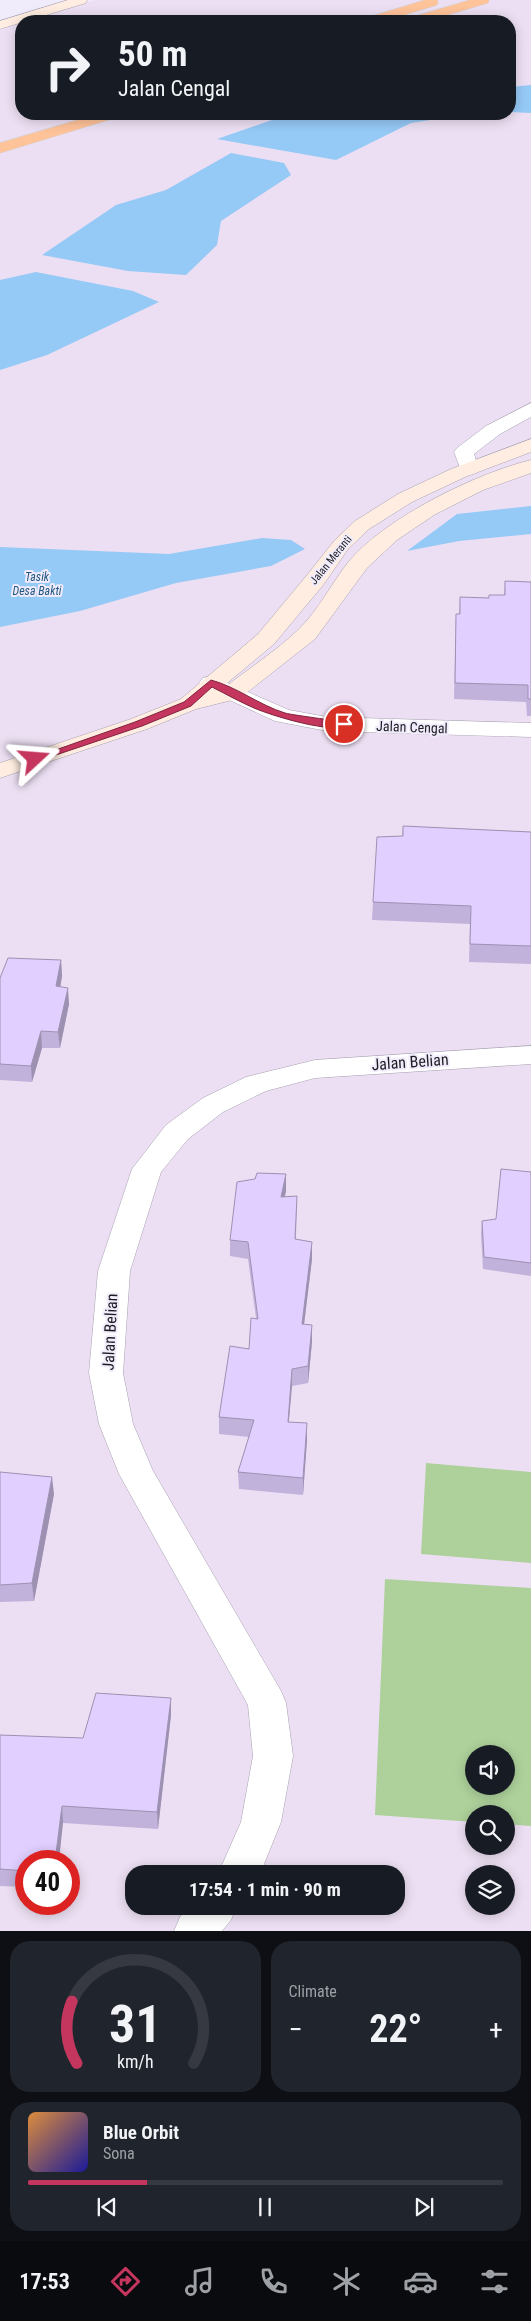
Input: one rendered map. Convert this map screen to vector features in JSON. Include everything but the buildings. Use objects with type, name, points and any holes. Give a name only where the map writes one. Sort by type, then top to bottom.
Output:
[{"type":"highway","points":[[391,15],[440,0]]},
{"type":"highway","points":[[434,15],[483,0]]},
{"type":"highway","points":[[0,148],[93,120]]},
{"type":"street","points":[[32,15],[80,0]]},
{"type":"street","points":[[0,25],[15,20]]},
{"type":"street","points":[[470,468],[464,452],[493,430],[531,408]]},
{"type":"street","name":"Jalan Meranti","points":[[188,704],[266,639],[353,532],[404,498],[470,468],[531,445]]},
{"type":"street","name":"Jalan Meranti","points":[[0,771],[139,724],[188,704],[232,693],[307,634],[359,563],[390,536],[428,511],[476,486],[531,466]]},
{"type":"street","name":"Jalan Cengal","points":[[211,683],[283,716],[327,724],[531,730]]},
{"type":"street","name":"Jalan Belian","points":[[243,1865],[260,1822],[273,1756],[267,1704],[137,1474],[116,1424],[106,1373],[114,1271],[147,1169],[177,1132],[213,1105],[256,1084],[315,1069],[531,1055]]},
{"type":"street","points":[[195,1931],[208,1915]]},
{"type":"shaded area","points":[[95,0],[531,0],[531,1931],[0,1931],[0,30],[15,25],[15,120],[516,120],[516,15],[46,15]]},
{"type":"green space","points":[[426,1463],[531,1472],[531,1563],[421,1554]]},
{"type":"green space","points":[[385,1579],[531,1588],[531,1826],[515,1825],[515,1805],[465,1805],[465,1821],[375,1815]]},
{"type":"water","points":[[531,85],[531,113],[516,112],[516,86]]},
{"type":"water","points":[[272,120],[430,120],[411,123],[336,160],[217,139]]},
{"type":"water","points":[[231,153],[284,163],[291,175],[221,221],[217,245],[186,275],[128,271],[42,255],[116,205],[166,190]]},
{"type":"water","points":[[36,272],[133,291],[159,302],[47,355],[0,370],[0,280]]},
{"type":"water","points":[[531,506],[531,534],[459,541],[407,551],[457,514]]},
{"type":"water","name":"Tasik Desa Bakti","points":[[262,538],[291,540],[305,549],[271,566],[176,583],[80,611],[0,627],[0,547],[169,554]]},
{"type":"route","points":[[35,759],[139,724],[188,704],[211,683],[283,716],[327,724],[344,724]]}]
